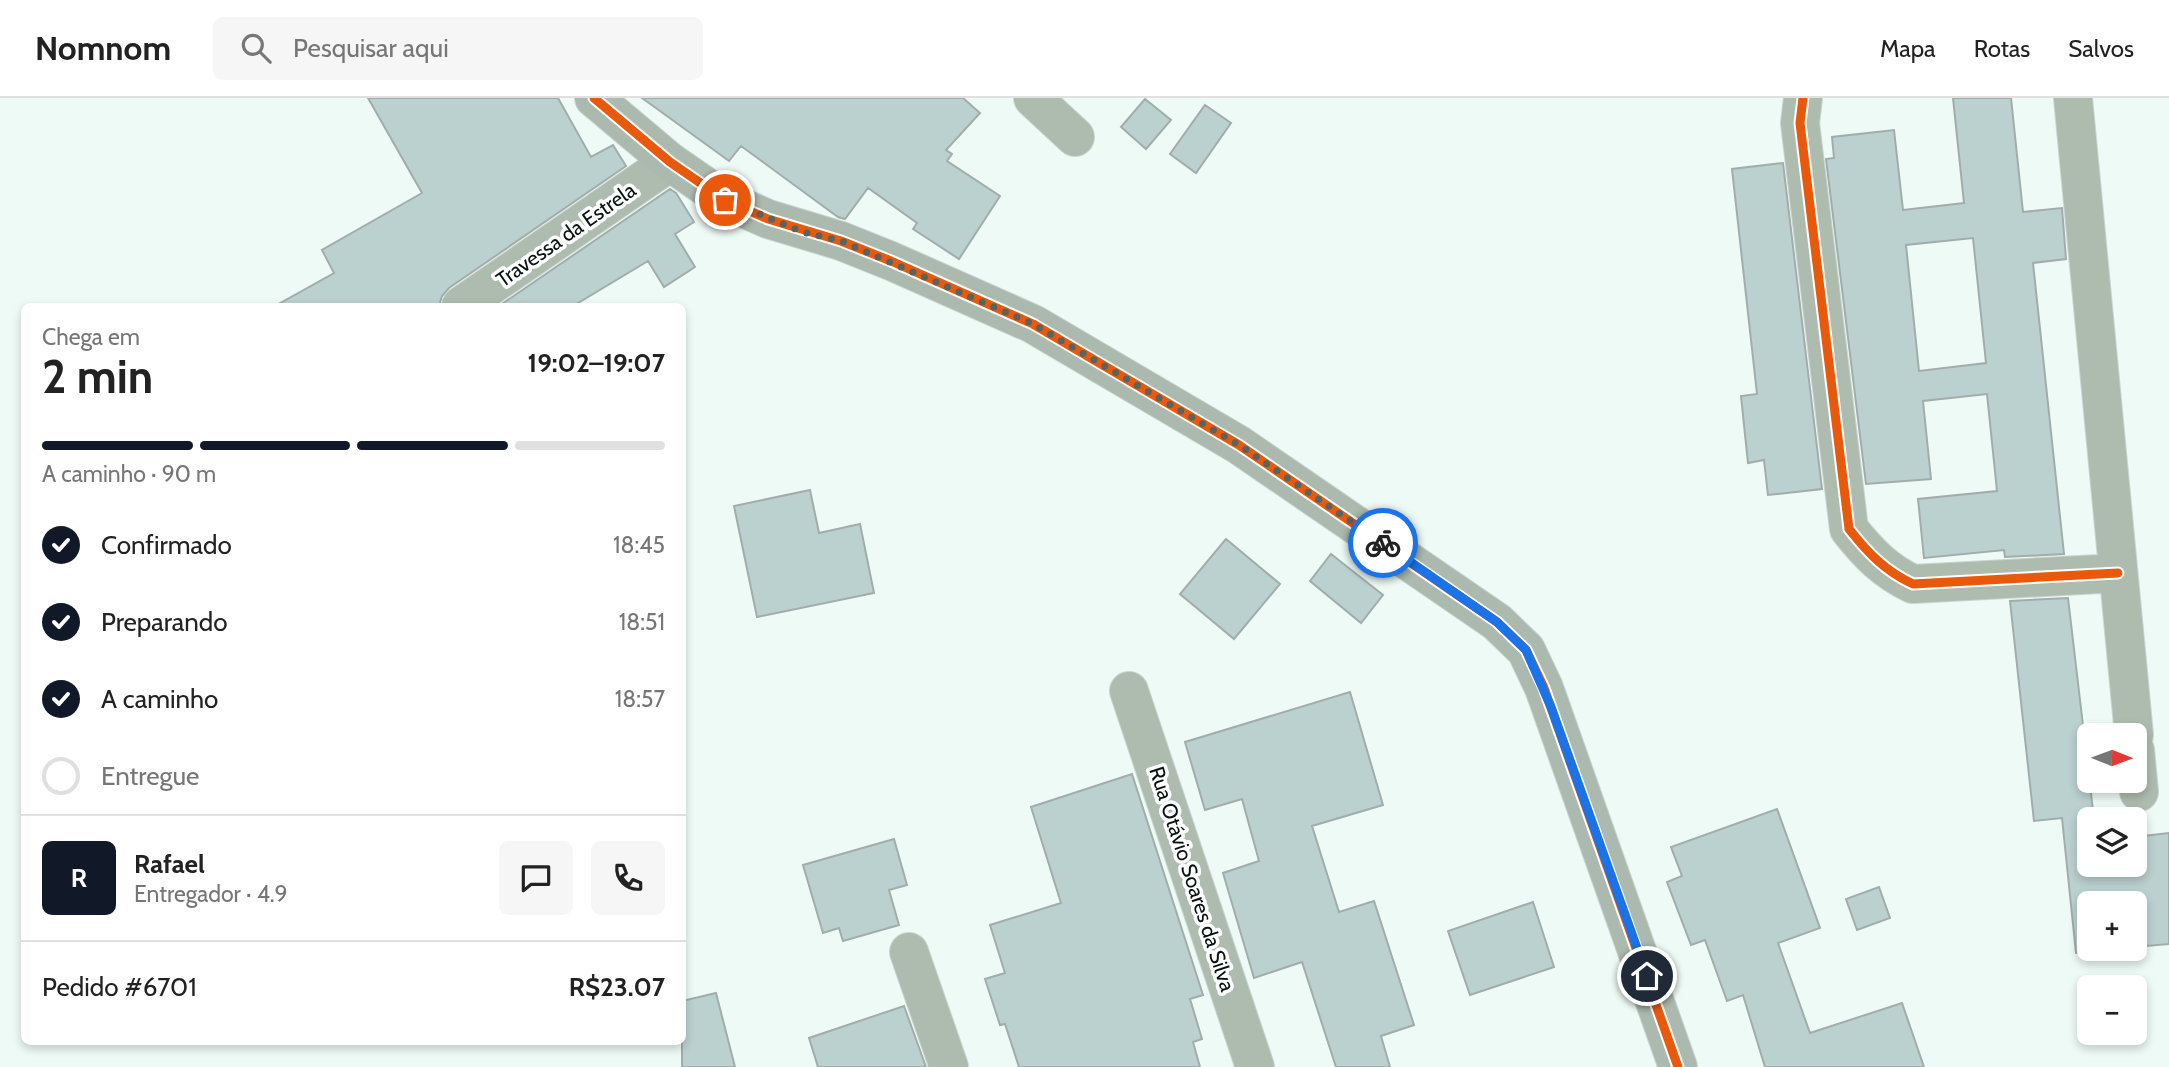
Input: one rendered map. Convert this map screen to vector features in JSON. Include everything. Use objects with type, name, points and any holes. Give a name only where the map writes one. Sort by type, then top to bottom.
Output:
[{"type":"street","points":[[594,98],[670,162],[725,200],[803,232],[841,241],[1033,324],[1239,445],[1497,622],[1526,650],[1544,688],[1678,1067]]},
{"type":"street","points":[[1032,98],[1075,137]]},
{"type":"street","points":[[1803,98],[1800,123],[1850,529],[1868,553],[1894,575],[1913,584],[2118,573]]},
{"type":"street","points":[[2073,98],[2133,723]]},
{"type":"street","name":"Travessa da Estrela","points":[[465,303],[670,162]]},
{"type":"street","name":"Rua Otávio Soares da Silva","points":[[1129,691],[1255,1067]]},
{"type":"street","points":[[909,952],[948,1067]]},
{"type":"building","points":[[368,98],[558,98],[591,157],[613,145],[626,166],[449,288],[440,303],[280,303],[334,273],[322,250],[422,193]]},
{"type":"building","points":[[642,98],[963,98],[980,113],[946,150],[952,154],[947,161],[1000,196],[959,259],[913,229],[917,223],[868,188],[845,219],[838,217],[741,146],[729,161]]},
{"type":"building","points":[[1953,98],[2011,98],[2023,212],[2062,208],[2066,259],[2033,263],[2064,554],[2005,557],[2004,550],[1924,558],[1918,499],[1997,491],[1987,394],[1923,401],[1931,479],[1866,484],[1826,159],[1834,158],[1832,137],[1894,130],[1903,210],[1964,203]],"holes":[[[1973,238],[1986,363],[1919,371],[1906,245]]]},
{"type":"building","points":[[1145,99],[1171,120],[1146,149],[1121,127]]},
{"type":"building","points":[[1205,105],[1231,123],[1196,173],[1170,154]]},
{"type":"building","points":[[1783,163],[1822,489],[1768,495],[1764,460],[1748,463],[1741,396],[1757,394],[1732,169]]},
{"type":"building","points":[[670,189],[676,193],[694,222],[675,234],[695,267],[664,287],[648,261],[578,303],[503,303]]},
{"type":"building","points":[[810,490],[819,533],[860,524],[874,593],[757,617],[734,506]]},
{"type":"building","points":[[1226,539],[1280,584],[1234,639],[1180,594]]},
{"type":"building","points":[[1331,554],[1383,595],[1361,623],[1310,581]]},
{"type":"building","points":[[2068,598],[2083,723],[2077,723],[2077,793],[2091,793],[2093,807],[2077,807],[2077,877],[2147,877],[2147,836],[2169,833],[2169,944],[2147,946],[2147,891],[2077,891],[2076,953],[2062,818],[2034,821],[2010,601]]},
{"type":"building","points":[[1350,692],[1383,805],[1312,826],[1339,912],[1374,901],[1414,1025],[1381,1036],[1390,1067],[1336,1067],[1302,962],[1254,978],[1223,873],[1259,861],[1242,799],[1205,810],[1185,742]]},
{"type":"building","points":[[1132,774],[1203,995],[1190,999],[1202,1039],[1193,1042],[1200,1067],[1019,1067],[1005,1024],[1000,1025],[985,979],[1005,973],[990,925],[1061,903],[1031,807]]},
{"type":"building","points":[[1777,809],[1820,928],[1778,943],[1810,1033],[1902,1003],[1924,1067],[1765,1067],[1743,995],[1727,1001],[1705,940],[1691,945],[1667,882],[1682,876],[1671,847]]},
{"type":"building","points":[[894,839],[907,885],[889,890],[899,925],[843,941],[839,928],[823,933],[803,865]]},
{"type":"building","points":[[1879,887],[1890,918],[1857,930],[1846,899]]},
{"type":"building","points":[[1533,902],[1554,967],[1470,995],[1448,931]]},
{"type":"building","points":[[716,993],[735,1067],[682,1067],[682,1045],[686,1045],[686,1000]]},
{"type":"building","points":[[904,1006],[926,1067],[818,1067],[809,1038]]},
{"type":"cycle path","points":[[594,98],[670,162],[725,200],[768,219],[841,241],[891,261],[1033,324],[1239,445],[1497,622],[1526,650],[1544,688],[1678,1067]]},
{"type":"cycle path","points":[[1803,98],[1800,123],[1849,529],[1878,561],[1913,584],[2118,573]]},
{"type":"way so far","points":[[725,200],[803,232],[841,241],[891,261],[1033,324],[1239,445],[1383,543]]},
{"type":"route","points":[[1383,543],[1497,622],[1526,650],[1544,688],[1647,976]]}]
